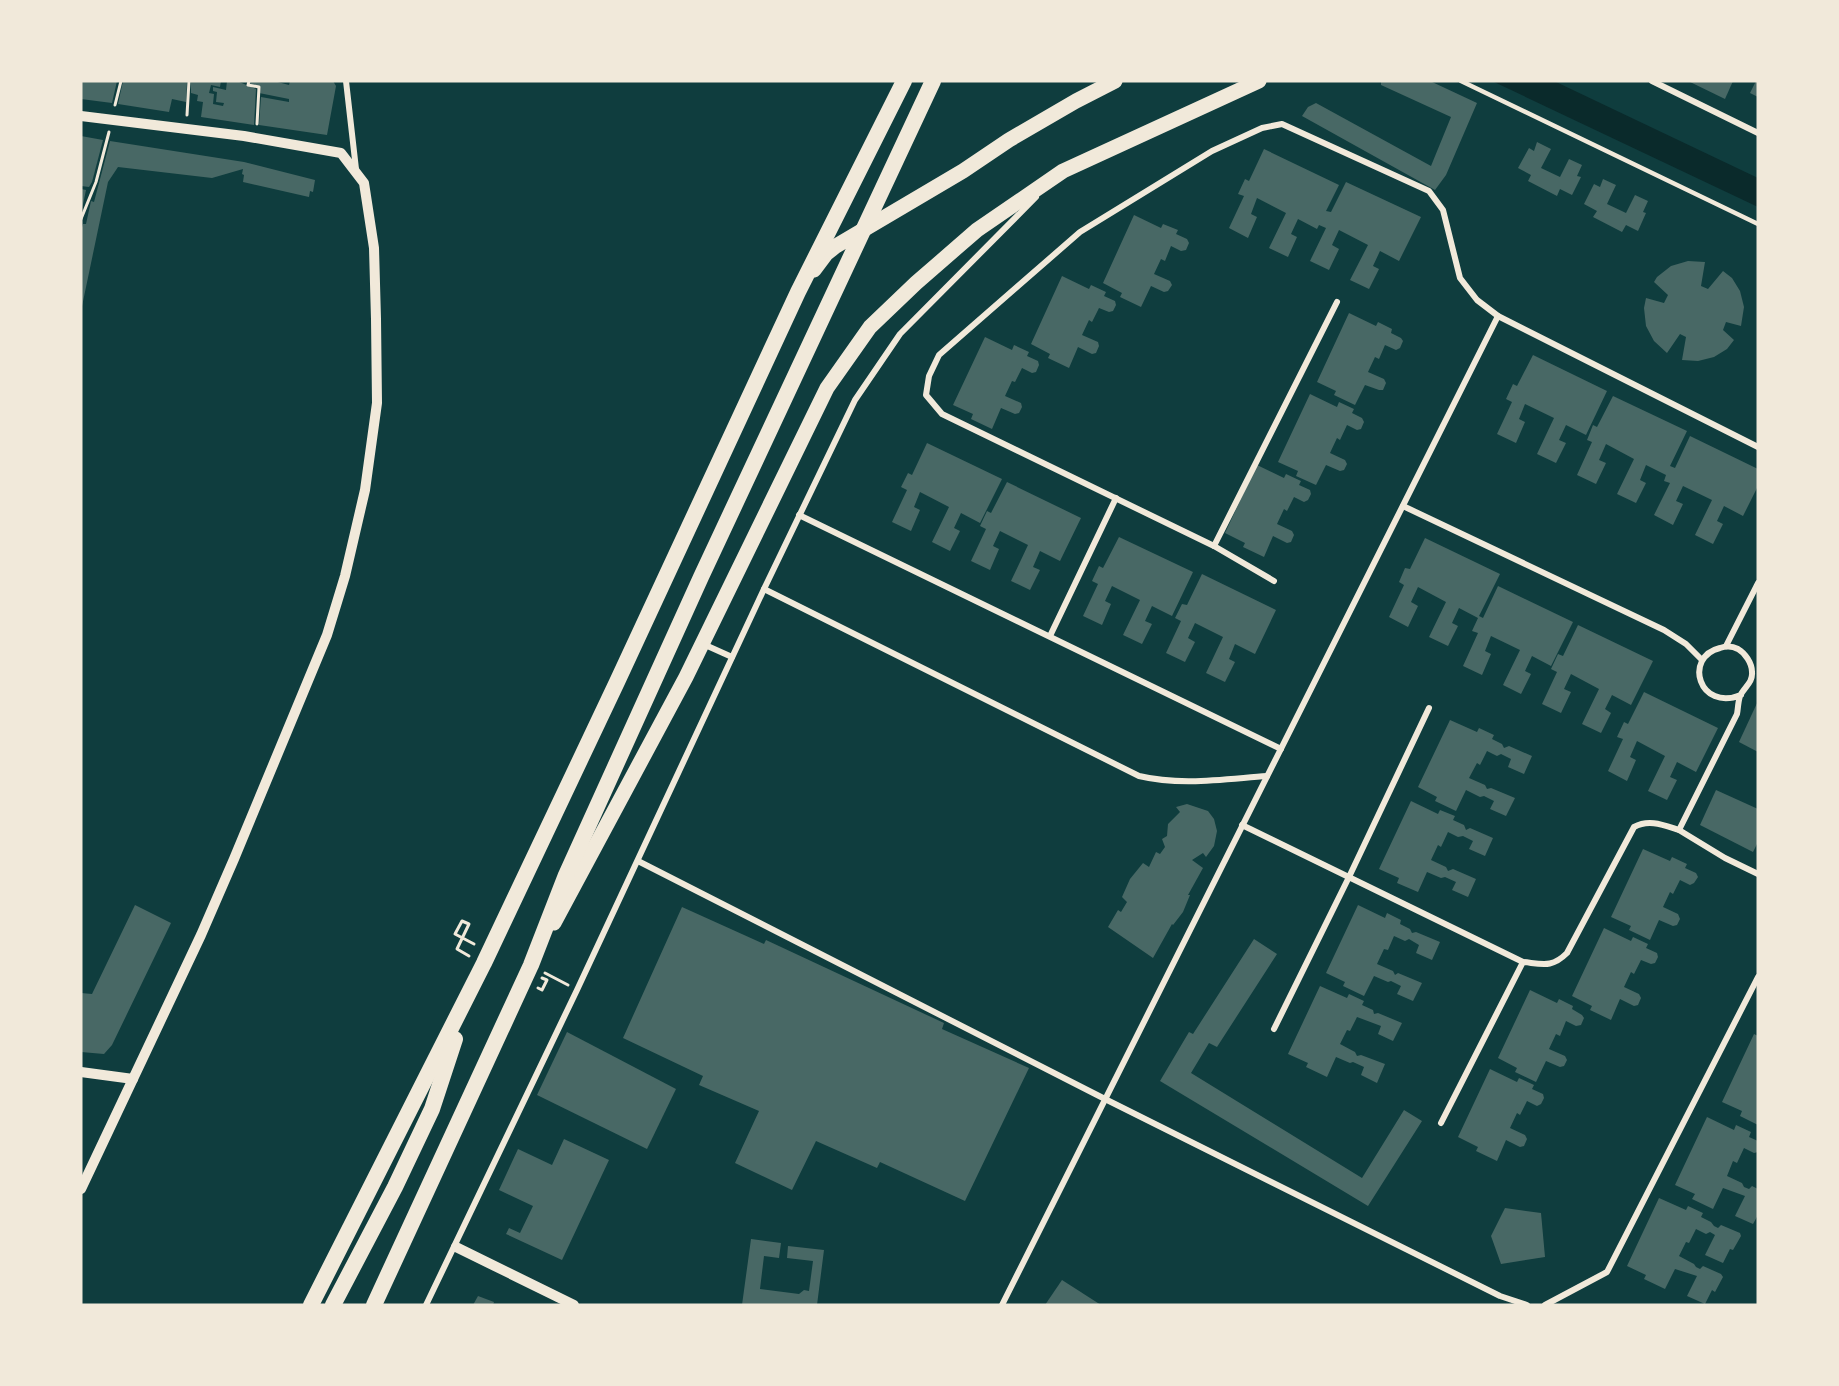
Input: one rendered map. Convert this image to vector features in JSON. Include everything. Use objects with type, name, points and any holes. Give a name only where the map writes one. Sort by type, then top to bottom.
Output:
[{"type":"highway","points":[[311,1305],[474,984],[798,292],[904,81]]},
{"type":"highway","points":[[374,1305],[413,1217],[537,969],[566,875],[701,577],[933,81]]},
{"type":"highway","points":[[333,1305],[395,1187],[432,1109],[474,984]]},
{"type":"highway","points":[[362,1305],[413,1217]]},
{"type":"main road","points":[[798,292],[831,249],[963,171],[1009,140],[1115,81]]},
{"type":"main road","points":[[537,969],[703,644],[826,388],[870,327],[977,230],[1063,171],[1258,81]]},
{"type":"street","points":[[346,81],[356,172]]},
{"type":"street","points":[[1652,81],[1758,133]]},
{"type":"street","points":[[81,116],[256,138],[341,153],[364,183],[374,248],[376,403],[365,490],[345,576],[327,635],[201,935],[81,1189]]},
{"type":"street","points":[[1274,581],[1214,546],[942,414],[926,395],[929,376],[939,355],[1080,232],[1212,151],[1262,128],[1282,124],[1429,191],[1443,210],[1461,278],[1478,300],[1498,316],[1758,447]]},
{"type":"street","points":[[426,1305],[578,990],[732,657],[855,400],[900,334],[1063,171]]},
{"type":"street","points":[[1214,546],[1336,302]]},
{"type":"street","points":[[1002,1305],[1498,316]]},
{"type":"street","points":[[1050,636],[1116,498]]},
{"type":"street","points":[[1403,506],[1664,630],[1686,644],[1702,660]]},
{"type":"street","points":[[799,515],[1281,749]]},
{"type":"street","points":[[1726,646],[1758,583]]},
{"type":"street","points":[[764,589],[1139,776],[1161,781],[1268,776]]},
{"type":"street","points":[[703,644],[732,657]]},
{"type":"street","points":[[1679,830],[1737,714],[1741,695],[1749,685],[1752,672],[1748,659],[1739,650],[1726,646],[1712,650],[1702,660],[1699,672],[1701,684],[1708,693],[1718,699],[1730,699],[1741,695]]},
{"type":"street","points":[[1274,1029],[1429,708]]},
{"type":"street","points":[[1242,825],[1523,962],[1550,965],[1559,962],[1567,953],[1634,827],[1641,823],[1652,822],[1679,830],[1725,858],[1758,874]]},
{"type":"street","points":[[638,861],[1510,1302],[1527,1305]]},
{"type":"street","points":[[1441,1123],[1523,962]]},
{"type":"street","points":[[1545,1305],[1607,1272],[1758,977]]},
{"type":"street","points":[[81,1072],[133,1079]]},
{"type":"street","points":[[456,1246],[574,1305]]},
{"type":"lane","points":[[1461,81],[1758,224]]},
{"type":"path","points":[[81,219],[96,182],[121,81]]},
{"type":"path","points":[[187,129],[189,81]]},
{"type":"path","points":[[249,81],[248,85],[259,87],[256,138]]},
{"type":"path","points":[[455,934],[462,921],[469,924],[457,949]]},
{"type":"path","points":[[537,969],[578,990]]},
{"type":"water","points":[[1492,81],[1554,81],[1758,178],[1758,207]]},
{"type":"building","points":[[81,81],[117,81],[112,103],[81,99]]},
{"type":"building","points":[[123,81],[187,82],[186,102],[172,99],[169,112],[118,104]]},
{"type":"building","points":[[191,81],[221,81],[220,87],[211,85],[209,93],[214,94],[213,104],[223,106],[224,103],[216,102],[217,92],[213,91],[213,87],[226,90],[227,81],[237,81],[256,89],[254,125],[201,117],[203,102],[197,101],[198,95],[191,93]]},
{"type":"building","points":[[249,81],[274,81],[289,85],[290,81],[333,81],[336,86],[327,135],[259,125],[261,97],[289,102],[289,99],[259,93],[259,87],[248,85]]},
{"type":"building","points":[[1381,81],[1430,81],[1477,103],[1446,175],[1435,190],[1302,116],[1308,107],[1316,103],[1431,166],[1451,117],[1381,85]]},
{"type":"building","points":[[1688,81],[1733,81],[1725,99]]},
{"type":"building","points":[[1758,81],[1758,97],[1750,93]]},
{"type":"building","points":[[81,136],[103,140],[89,187],[81,186]]},
{"type":"building","points":[[110,141],[244,162],[315,180],[313,192],[310,191],[309,197],[243,182],[243,169],[212,178],[118,167],[108,182],[81,311],[81,231],[83,224],[86,224],[91,201],[94,202]]},
{"type":"building","points":[[1537,142],[1551,149],[1541,168],[1560,177],[1569,159],[1582,165],[1577,176],[1581,177],[1572,195],[1560,189],[1557,196],[1528,181],[1531,175],[1518,168],[1529,148],[1534,151]]},
{"type":"building","points":[[1264,149],[1339,185],[1326,211],[1331,212],[1346,182],[1421,217],[1399,261],[1380,251],[1373,266],[1379,269],[1369,289],[1350,280],[1368,245],[1339,230],[1332,245],[1339,249],[1329,270],[1310,261],[1326,228],[1319,225],[1317,229],[1298,219],[1291,234],[1297,237],[1288,257],[1269,248],[1286,213],[1257,198],[1251,214],[1257,217],[1248,238],[1229,228],[1244,196],[1238,194],[1245,179],[1249,181]]},
{"type":"building","points":[[1603,179],[1616,185],[1607,204],[1626,213],[1635,195],[1648,201],[1643,212],[1646,213],[1638,231],[1626,225],[1622,232],[1593,217],[1597,211],[1584,204],[1594,184],[1600,187]]},
{"type":"building","points":[[81,189],[86,190],[82,209],[81,208]]},
{"type":"building","points":[[1134,215],[1161,228],[1163,224],[1178,230],[1176,234],[1187,239],[1189,243],[1186,250],[1181,251],[1171,246],[1165,261],[1161,259],[1154,274],[1170,281],[1172,285],[1168,291],[1164,292],[1151,286],[1141,307],[1120,297],[1122,293],[1103,283]]},
{"type":"building","points":[[1688,261],[1705,262],[1701,286],[1708,289],[1723,271],[1732,278],[1740,291],[1744,307],[1741,326],[1726,322],[1723,330],[1734,340],[1727,349],[1714,357],[1698,361],[1682,360],[1686,337],[1680,334],[1667,353],[1654,341],[1646,326],[1644,308],[1646,298],[1664,303],[1668,295],[1654,282],[1657,277],[1671,266]]},
{"type":"building","points":[[1062,276],[1089,289],[1091,285],[1106,292],[1104,296],[1115,301],[1116,305],[1113,311],[1109,312],[1099,308],[1092,322],[1089,320],[1082,335],[1098,342],[1096,353],[1092,354],[1078,347],[1069,368],[1048,358],[1050,354],[1031,344]]},
{"type":"building","points":[[1349,313],[1376,326],[1378,322],[1392,329],[1391,333],[1403,341],[1400,348],[1396,350],[1385,345],[1379,359],[1375,357],[1368,372],[1384,379],[1386,383],[1383,390],[1365,385],[1355,405],[1334,395],[1336,391],[1317,382]]},
{"type":"building","points":[[985,337],[1012,350],[1014,345],[1029,352],[1027,356],[1038,361],[1039,365],[1036,372],[1032,373],[1022,368],[1015,382],[1012,381],[1005,396],[1021,403],[1019,413],[1015,414],[1001,408],[992,429],[971,419],[973,414],[953,405]]},
{"type":"building","points":[[1533,355],[1607,391],[1586,435],[1566,425],[1559,440],[1566,443],[1556,463],[1537,454],[1554,418],[1525,404],[1519,419],[1525,422],[1516,443],[1497,434],[1512,402],[1506,399],[1513,384],[1517,386]]},
{"type":"building","points":[[1310,394],[1337,407],[1339,402],[1354,409],[1352,413],[1362,418],[1364,422],[1361,429],[1357,430],[1347,425],[1340,440],[1337,438],[1330,453],[1345,460],[1347,464],[1344,470],[1340,471],[1326,465],[1316,485],[1296,476],[1298,471],[1278,462]]},
{"type":"building","points":[[1613,396],[1687,431],[1670,466],[1675,468],[1690,436],[1758,469],[1758,486],[1743,516],[1724,506],[1717,521],[1723,524],[1713,544],[1695,535],[1712,500],[1683,486],[1676,501],[1683,504],[1673,525],[1654,515],[1670,483],[1664,481],[1666,475],[1646,465],[1640,480],[1646,483],[1636,503],[1617,494],[1634,459],[1606,444],[1599,460],[1606,463],[1596,484],[1577,475],[1592,442],[1587,440],[1593,425],[1597,427]]},
{"type":"building","points":[[927,443],[1002,479],[980,523],[961,513],[954,528],[960,531],[950,551],[932,542],[949,507],[920,492],[914,507],[920,510],[911,531],[892,522],[907,490],[901,487],[908,473],[912,475]]},
{"type":"building","points":[[1257,465],[1284,478],[1286,474],[1301,481],[1299,485],[1310,490],[1311,494],[1304,502],[1294,497],[1287,511],[1284,509],[1277,524],[1292,531],[1294,535],[1291,542],[1287,543],[1273,536],[1264,557],[1243,547],[1245,543],[1225,533]]},
{"type":"building","points":[[1007,482],[1081,518],[1060,561],[1040,551],[1033,567],[1040,570],[1030,590],[1011,581],[1028,545],[1000,531],[993,546],[999,549],[990,570],[971,561],[986,529],[980,526],[987,511],[991,513]]},
{"type":"building","points":[[1119,537],[1193,572],[1172,616],[1152,606],[1145,621],[1152,624],[1142,644],[1123,635],[1140,600],[1112,586],[1105,601],[1111,604],[1102,625],[1083,616],[1098,584],[1092,581],[1099,566],[1103,568]]},
{"type":"building","points":[[1425,538],[1500,574],[1479,616],[1483,618],[1498,586],[1573,622],[1551,666],[1532,656],[1525,671],[1531,674],[1521,694],[1503,685],[1520,650],[1491,636],[1485,651],[1491,654],[1482,675],[1463,666],[1478,633],[1472,631],[1478,618],[1459,608],[1452,623],[1458,626],[1448,646],[1429,637],[1446,602],[1418,587],[1411,602],[1418,606],[1408,627],[1389,617],[1404,585],[1399,582],[1405,568],[1410,569]]},
{"type":"building","points":[[1202,574],[1276,610],[1255,654],[1235,644],[1229,659],[1235,662],[1225,682],[1206,673],[1223,637],[1195,623],[1188,638],[1195,642],[1185,662],[1166,653],[1181,621],[1175,618],[1182,604],[1187,605]]},
{"type":"building","points":[[1578,625],[1653,661],[1631,705],[1612,695],[1605,709],[1611,713],[1601,733],[1582,724],[1599,689],[1571,674],[1564,689],[1571,692],[1561,713],[1542,704],[1557,672],[1551,669],[1558,654],[1563,656]]},
{"type":"building","points":[[1644,692],[1718,728],[1696,772],[1677,762],[1670,777],[1677,780],[1667,800],[1648,791],[1665,756],[1637,741],[1630,757],[1636,760],[1627,781],[1608,771],[1623,739],[1617,737],[1624,722],[1628,724]]},
{"type":"building","points":[[1758,701],[1758,752],[1739,742]]},
{"type":"building","points":[[1450,720],[1477,732],[1479,728],[1494,735],[1492,739],[1502,744],[1504,748],[1509,746],[1532,756],[1524,774],[1508,767],[1511,759],[1487,751],[1480,765],[1477,763],[1469,778],[1485,785],[1487,789],[1491,788],[1515,798],[1506,816],[1490,809],[1494,801],[1466,790],[1456,811],[1435,801],[1437,797],[1418,787]]},
{"type":"building","points":[[1716,790],[1758,809],[1758,842],[1753,852],[1700,825]]},
{"type":"building","points":[[1411,801],[1438,814],[1440,810],[1455,816],[1453,820],[1464,825],[1466,830],[1470,828],[1493,838],[1485,856],[1469,849],[1473,841],[1448,832],[1441,847],[1438,845],[1431,860],[1446,867],[1448,871],[1453,869],[1476,879],[1468,897],[1452,890],[1456,882],[1445,877],[1441,878],[1427,872],[1418,892],[1397,883],[1399,878],[1379,869]]},
{"type":"building","points":[[1187,804],[1208,811],[1214,819],[1217,831],[1214,846],[1206,857],[1203,853],[1192,860],[1203,868],[1188,895],[1190,895],[1183,912],[1172,924],[1153,958],[1108,927],[1118,910],[1121,912],[1127,902],[1122,897],[1130,879],[1143,863],[1149,867],[1156,852],[1160,854],[1165,847],[1162,839],[1167,836],[1168,824],[1180,812],[1176,807]]},
{"type":"building","points":[[1643,849],[1670,861],[1672,857],[1687,864],[1685,868],[1696,873],[1698,877],[1690,885],[1680,880],[1673,894],[1670,892],[1663,907],[1678,914],[1680,919],[1677,925],[1673,926],[1659,920],[1650,940],[1629,930],[1631,926],[1611,917]]},
{"type":"building","points":[[135,905],[171,923],[112,1045],[104,1054],[81,1052],[81,993],[92,994]]},
{"type":"building","points":[[1358,905],[1385,918],[1387,913],[1401,920],[1400,924],[1410,929],[1412,933],[1416,932],[1440,942],[1432,960],[1416,953],[1419,945],[1409,939],[1405,941],[1394,936],[1388,950],[1384,949],[1377,964],[1393,971],[1395,975],[1398,973],[1422,983],[1413,1001],[1397,994],[1401,986],[1391,981],[1388,982],[1374,976],[1364,996],[1343,986],[1345,982],[1326,973]]},
{"type":"building","points":[[682,907],[764,944],[766,940],[944,1023],[942,1029],[1029,1068],[965,1201],[880,1162],[877,1168],[816,1141],[792,1190],[735,1163],[759,1111],[699,1085],[703,1076],[623,1038]]},
{"type":"building","points":[[1604,928],[1631,941],[1633,937],[1648,944],[1646,948],[1657,953],[1658,957],[1655,963],[1651,964],[1641,960],[1634,974],[1631,972],[1624,987],[1639,994],[1641,998],[1638,1005],[1634,1006],[1620,999],[1611,1020],[1590,1010],[1592,1006],[1572,996]]},
{"type":"building","points":[[1254,939],[1277,954],[1217,1047],[1209,1043],[1191,1073],[1362,1178],[1404,1110],[1422,1121],[1368,1206],[1160,1081],[1189,1032],[1193,1034]]},
{"type":"building","points":[[1320,986],[1347,998],[1349,994],[1364,1001],[1362,1005],[1373,1010],[1374,1014],[1378,1013],[1402,1023],[1393,1041],[1378,1034],[1381,1026],[1357,1017],[1340,1044],[1355,1052],[1357,1056],[1361,1055],[1385,1064],[1377,1083],[1361,1075],[1364,1067],[1353,1062],[1350,1063],[1336,1057],[1327,1077],[1306,1067],[1308,1063],[1288,1054]]},
{"type":"building","points":[[1530,990],[1557,1003],[1559,999],[1573,1006],[1572,1009],[1584,1018],[1581,1025],[1576,1026],[1566,1021],[1560,1036],[1556,1034],[1549,1049],[1565,1056],[1567,1060],[1564,1066],[1560,1067],[1546,1061],[1536,1082],[1515,1072],[1517,1068],[1498,1058]]},
{"type":"building","points":[[567,1032],[676,1089],[647,1149],[537,1095]]},
{"type":"building","points":[[1754,1034],[1758,1036],[1758,1125],[1740,1116],[1742,1111],[1722,1102]]},
{"type":"building","points":[[1490,1069],[1517,1082],[1519,1078],[1534,1085],[1532,1089],[1543,1094],[1544,1098],[1537,1106],[1527,1101],[1520,1115],[1517,1113],[1510,1128],[1525,1135],[1527,1139],[1524,1146],[1520,1147],[1506,1140],[1497,1161],[1476,1151],[1478,1147],[1458,1137]]},
{"type":"building","points":[[1707,1117],[1734,1130],[1736,1125],[1751,1132],[1749,1137],[1758,1141],[1758,1152],[1754,1153],[1744,1148],[1737,1163],[1733,1161],[1727,1176],[1742,1183],[1744,1187],[1749,1189],[1752,1186],[1758,1189],[1758,1215],[1753,1224],[1735,1216],[1745,1196],[1723,1188],[1713,1209],[1692,1199],[1695,1194],[1675,1185]]},
{"type":"building","points":[[564,1139],[609,1160],[562,1260],[506,1234],[509,1228],[520,1233],[533,1206],[499,1190],[518,1149],[552,1165]]},
{"type":"building","points":[[1659,1198],[1686,1210],[1688,1206],[1703,1213],[1701,1217],[1714,1226],[1718,1228],[1721,1225],[1740,1233],[1741,1236],[1733,1250],[1730,1249],[1723,1263],[1705,1255],[1715,1235],[1696,1229],[1679,1256],[1700,1269],[1703,1266],[1723,1277],[1715,1292],[1712,1290],[1705,1304],[1687,1296],[1697,1276],[1675,1269],[1665,1289],[1644,1279],[1646,1275],[1627,1266]]},
{"type":"building","points":[[1505,1208],[1541,1213],[1545,1257],[1501,1264],[1491,1236]]},
{"type":"building","points":[[751,1239],[781,1243],[779,1258],[764,1256],[760,1289],[799,1294],[804,1290],[809,1291],[813,1261],[787,1258],[788,1246],[824,1250],[817,1305],[742,1305]]},
{"type":"building","points":[[1062,1280],[1101,1305],[1045,1305]]},
{"type":"building","points":[[478,1296],[494,1302],[493,1305],[473,1305]]}]
